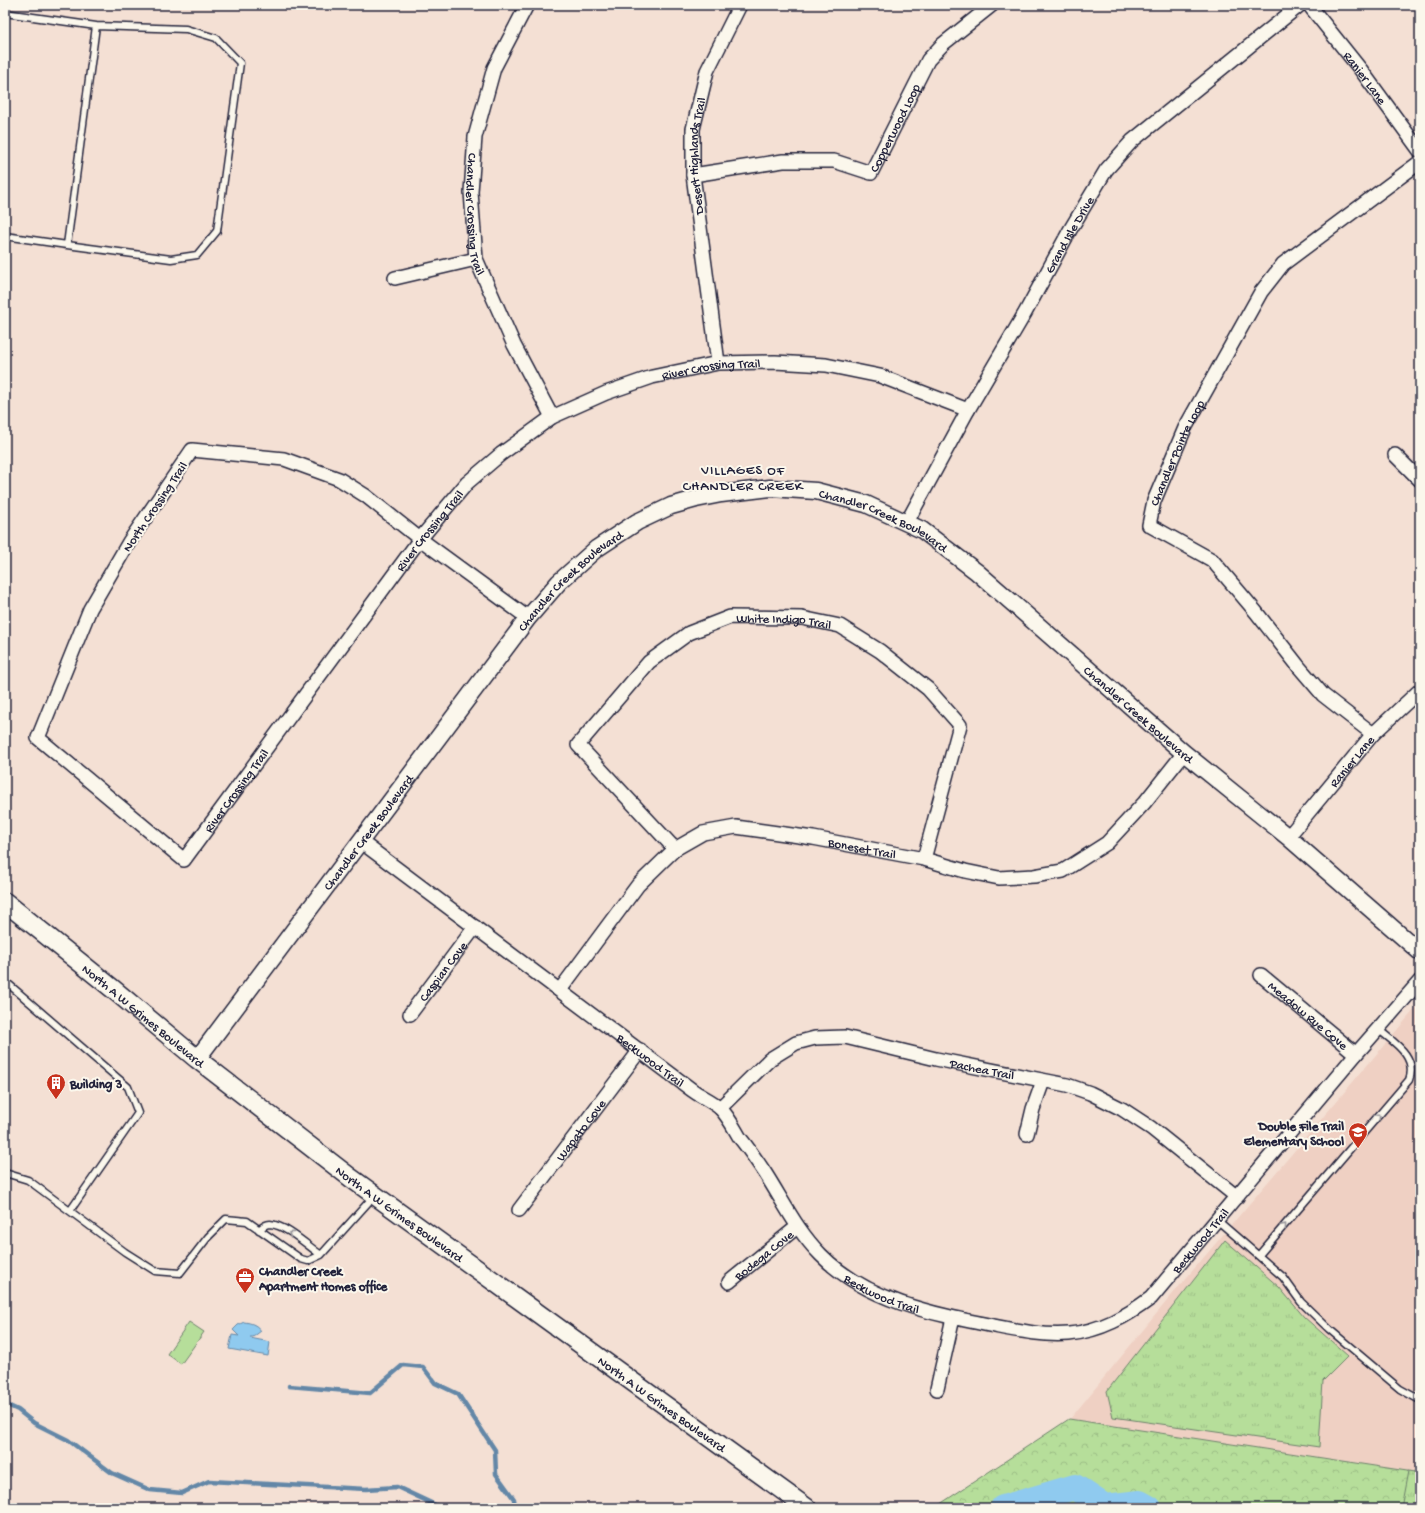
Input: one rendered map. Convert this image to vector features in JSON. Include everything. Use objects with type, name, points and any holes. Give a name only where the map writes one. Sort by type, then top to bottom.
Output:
[{"type":"main road","name":"North A W Grimes Boulevard","points":[[5,902],[113,989],[196,1059],[375,1196],[808,1508]]},
{"type":"street","name":"Chandler Crossing Trail","points":[[527,5],[494,68],[475,137],[471,192],[476,259],[514,345],[552,417]]},
{"type":"street","name":"Desert Highlands Trail","points":[[718,363],[693,175],[693,130],[707,71],[740,5]]},
{"type":"street","name":"Copperwood Loop","points":[[693,175],[790,161],[834,161],[871,173],[928,60],[942,44],[992,5]]},
{"type":"street","name":"Grand Isle Drive","points":[[907,522],[968,410],[1021,320],[1070,230],[1106,170],[1132,141],[1300,5]]},
{"type":"street","name":"Ranier Lane","points":[[1309,5],[1360,70],[1420,151]]},
{"type":"street","name":"Chandler Pointe Loop","points":[[1373,734],[1324,695],[1299,667],[1256,612],[1212,560],[1149,525],[1154,501],[1185,428],[1261,292],[1283,264],[1420,162]]},
{"type":"street","points":[[396,278],[476,259]]},
{"type":"street","name":"River Crossing Trail","points":[[38,738],[184,860],[420,539],[467,483],[501,454],[552,417],[606,393],[652,377],[718,363],[776,362],[826,365],[880,376],[968,410]]},
{"type":"street","name":"North Crossing Trail","points":[[38,738],[90,609],[129,542],[192,450],[284,459],[339,479],[366,496],[420,539],[528,618]]},
{"type":"street","points":[[1395,455],[1420,480]]},
{"type":"street","name":"Chandler Creek Boulevard","points":[[196,1059],[528,618],[559,582],[596,549],[653,513],[696,499],[721,494],[770,488],[816,491],[866,504],[907,522],[936,539],[977,572],[1184,753],[1288,837],[1420,952]]},
{"type":"street","name":"White Indigo Trail","points":[[675,849],[578,745],[649,662],[690,633],[730,617],[802,618],[840,626],[880,651],[928,690],[960,725],[924,859]]},
{"type":"street","name":"Ranier Lane","points":[[1288,837],[1373,734],[1420,690]]},
{"type":"street","name":"Boneset Trail","points":[[560,990],[638,885],[675,849],[703,833],[736,827],[813,838],[924,859],[965,871],[999,878],[1034,876],[1063,871],[1107,843],[1145,802],[1184,753]]},
{"type":"street","name":"Beckwood Trail","points":[[360,841],[692,1090],[720,1108],[764,1172],[797,1227],[822,1256],[840,1272],[862,1286],[896,1301],[953,1318],[1037,1334],[1070,1334],[1092,1330],[1114,1322],[1151,1298],[1356,1054],[1420,981]]},
{"type":"street","name":"Caspian Cove","points":[[410,1014],[475,927]]},
{"type":"street","name":"Meadow Rue Cove","points":[[1261,975],[1356,1054]]},
{"type":"street","name":"Pachea Trail","points":[[720,1108],[778,1053],[796,1043],[825,1036],[845,1037],[928,1057],[1067,1085],[1090,1093],[1122,1109],[1151,1128],[1236,1197]]},
{"type":"street","name":"Wapato Cove","points":[[519,1210],[640,1050]]},
{"type":"street","points":[[1027,1134],[1033,1109],[1043,1081]]},
{"type":"street","name":"Bodega Cove","points":[[729,1282],[797,1227]]},
{"type":"street","points":[[937,1389],[953,1318]]},
{"type":"lane","points":[[5,13],[96,26],[186,29],[216,38],[240,63],[217,231],[197,255],[171,259],[5,236]]},
{"type":"lane","points":[[67,245],[96,26]]},
{"type":"lane","points":[[5,981],[128,1087],[138,1113],[70,1211]]},
{"type":"lane","points":[[1259,1255],[1409,1080],[1412,1069],[1408,1057],[1378,1029]]},
{"type":"lane","points":[[5,1173],[28,1180],[125,1252],[155,1271],[174,1273],[180,1273],[208,1237],[226,1219],[247,1221],[301,1259],[308,1261],[321,1255],[375,1196]]},
{"type":"lane","points":[[1217,1220],[1283,1277],[1301,1302],[1329,1329],[1400,1389],[1420,1400]]},
{"type":"lane","points":[[259,1230],[264,1225],[270,1224],[284,1228],[321,1255]]},
{"type":"shaded area","name":"Double File Trail Elementary School","points":[[1420,1003],[1420,1473],[1070,1419],[1171,1296]]},
{"type":"green space","points":[[1225,1240],[1279,1287],[1304,1317],[1348,1356],[1323,1381],[1319,1447],[1113,1417],[1107,1391]]},
{"type":"green space","points":[[189,1322],[204,1332],[181,1364],[167,1354]]},
{"type":"green space","points":[[1069,1419],[1420,1473],[1420,1508],[934,1508]]},
{"type":"green space","points":[[1408,1471],[1420,1473],[1420,1508],[1401,1508]]},
{"type":"water","points":[[244,1322],[258,1327],[261,1331],[250,1338],[270,1342],[268,1356],[229,1349],[232,1335],[239,1336],[233,1330]]},
{"type":"waterway","points":[[289,1386],[370,1393],[403,1365],[423,1367],[435,1383],[458,1394],[495,1450],[496,1474],[514,1499],[515,1508]]},
{"type":"waterway","points":[[5,1404],[18,1410],[34,1423],[68,1440],[112,1473],[150,1490],[182,1493],[209,1481],[366,1489],[397,1487],[442,1508]]},
{"type":"waterway","points":[[1003,1508],[1075,1487],[1105,1507],[1140,1503],[1149,1508]]},
{"type":"place","name":"Building 3","points":[[56,1100]]},
{"type":"place","name":"Double File Trail Elementary School","points":[[1358,1149]]},
{"type":"place","name":"Chandler Creek Apartment Homes office","points":[[245,1294]]},
{"type":"district","name":"VILLAGES OF CHANDLER CREEK","points":[[743,478]]}]
